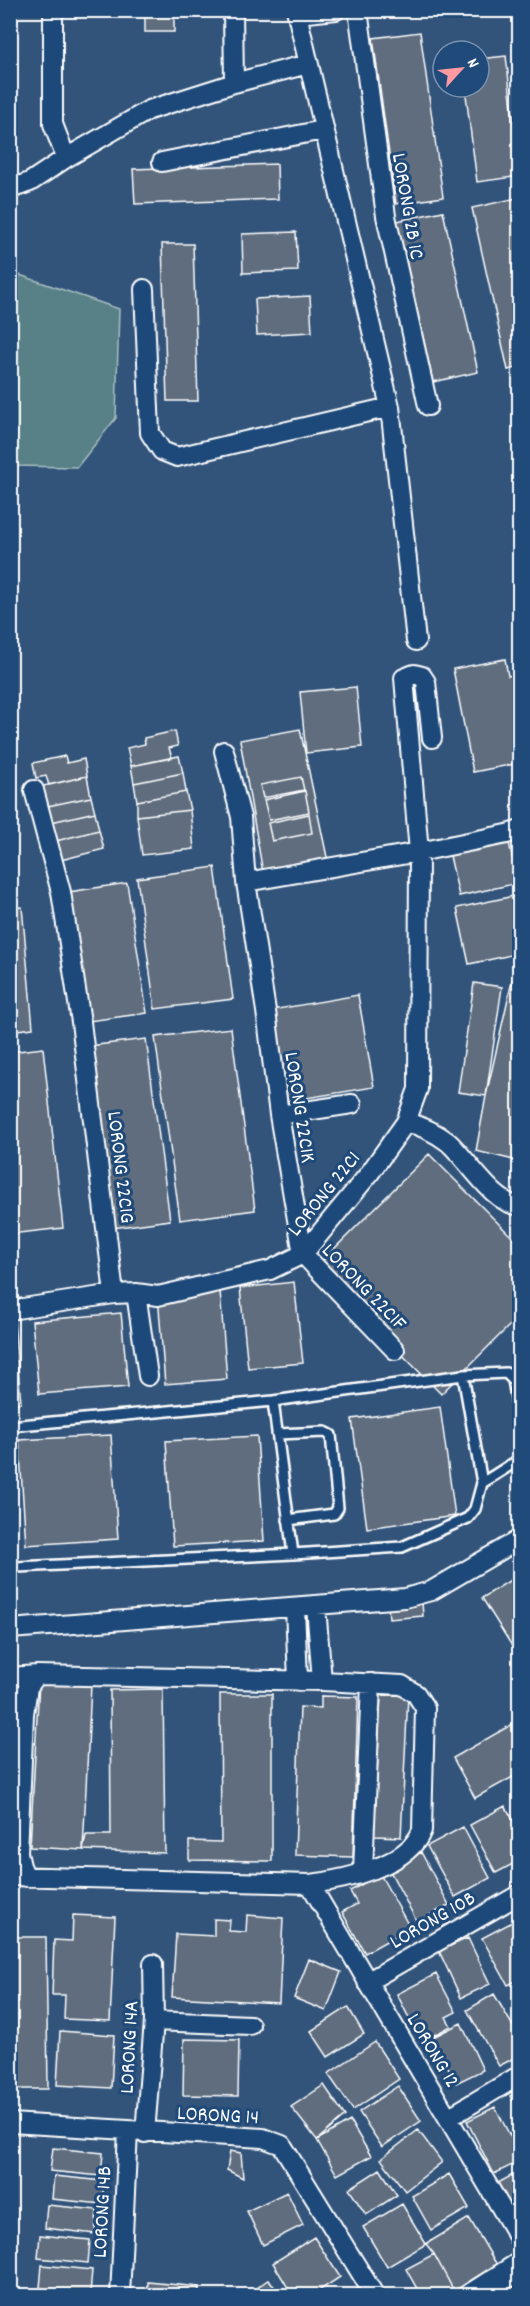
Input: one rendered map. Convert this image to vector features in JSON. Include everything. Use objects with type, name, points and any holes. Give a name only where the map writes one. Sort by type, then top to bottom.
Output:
[{"type":"street","points":[[52,10],[53,124],[66,158]]},
{"type":"street","points":[[233,10],[234,83]]},
{"type":"street","points":[[336,10],[296,13],[390,407],[416,641]]},
{"type":"street","name":"LORONG 2B 1C","points":[[358,10],[386,216],[428,406]]},
{"type":"street","points":[[10,189],[30,182],[66,158],[149,110],[234,83],[308,64]]},
{"type":"street","points":[[162,162],[323,130]]},
{"type":"street","points":[[144,289],[150,433],[162,452],[177,457],[390,407]]},
{"type":"street","name":"LORONG 22C1","points":[[10,1310],[114,1294],[136,1293],[158,1296],[270,1270],[303,1254],[369,1174],[406,1122],[418,1089],[419,852],[404,678],[414,674],[422,676],[426,682],[432,738]]},
{"type":"street","name":"LORONG 22C1K","points":[[224,751],[241,817],[246,882],[266,1011],[267,1038],[303,1254]]},
{"type":"street","name":"LORONG 22C1G","points":[[34,790],[61,892],[84,1046],[114,1294]]},
{"type":"street","points":[[246,882],[419,852],[519,830]]},
{"type":"street","points":[[279,1115],[352,1104]]},
{"type":"street","points":[[406,1122],[422,1126],[450,1144],[503,1200],[513,1206],[519,1205]]},
{"type":"street","name":"LORONG 22C1F","points":[[303,1254],[395,1350]]},
{"type":"street","points":[[136,1293],[147,1376]]},
{"type":"street","points":[[10,1629],[405,1598],[431,1591],[519,1539]]},
{"type":"street","points":[[316,1606],[322,1681]]},
{"type":"street","points":[[295,1608],[298,1681]]},
{"type":"street","points":[[10,1677],[37,1675],[322,1681],[402,1685],[416,1694],[425,1708],[422,1830],[418,1841],[409,1850],[383,1865],[336,1881],[310,1884],[18,1876],[21,1866],[18,1853],[24,1714],[28,1687],[37,1675]]},
{"type":"street","points":[[363,1871],[371,1683]]},
{"type":"street","name":"LORONG 12","points":[[310,1884],[519,2240]]},
{"type":"street","name":"LORONG 10B","points":[[367,1982],[519,1894]]},
{"type":"street","name":"LORONG 14A","points":[[136,2132],[154,2021],[153,1964]]},
{"type":"street","points":[[154,2021],[250,2025]]},
{"type":"street","points":[[448,2118],[519,2076]]},
{"type":"street","name":"LORONG 14","points":[[10,2123],[263,2138],[282,2145],[375,2295]]},
{"type":"street","name":"LORONG 14B","points":[[120,2295],[136,2132]]},
{"type":"street","points":[[473,2295],[519,2266]]},
{"type":"lane","points":[[10,1426],[273,1401],[463,1375],[506,1373],[513,1380],[519,1421]]},
{"type":"lane","points":[[10,1561],[17,1567],[402,1547],[468,1518],[475,1509],[482,1483],[463,1375]]},
{"type":"lane","points":[[273,1401],[293,1554]]},
{"type":"lane","points":[[10,1432],[10,1444]]},
{"type":"lane","points":[[277,1434],[325,1432],[331,1435],[338,1508],[334,1514],[288,1520]]},
{"type":"lane","points":[[482,1483],[519,1459]]},
{"type":"green space","points":[[11,272],[119,309],[116,418],[77,467],[11,466]]},
{"type":"building","points":[[145,10],[174,10],[174,32],[145,32]]},
{"type":"building","points":[[420,32],[443,197],[396,204],[373,38]]},
{"type":"building","points":[[506,56],[520,176],[477,182],[467,99],[491,99],[491,58]]},
{"type":"building","points":[[277,164],[278,199],[135,204],[133,169]]},
{"type":"building","points":[[517,198],[520,209],[520,367],[508,370],[472,208]]},
{"type":"building","points":[[443,211],[478,372],[433,382],[397,221]]},
{"type":"building","points":[[296,232],[298,271],[243,273],[242,234]]},
{"type":"building","points":[[162,244],[193,244],[198,401],[167,401]]},
{"type":"building","points":[[310,296],[312,332],[257,335],[255,299]]},
{"type":"building","points":[[505,659],[508,676],[520,674],[520,700],[512,701],[517,728],[520,728],[520,763],[473,772],[453,669]]},
{"type":"building","points":[[356,687],[362,747],[306,753],[300,692]]},
{"type":"building","points":[[300,729],[328,862],[263,873],[240,740]]},
{"type":"building","points":[[175,731],[178,746],[169,748],[172,758],[131,766],[127,748],[145,744],[144,738]]},
{"type":"building","points":[[65,756],[67,763],[84,759],[87,776],[49,785],[46,776],[36,778],[33,763]]},
{"type":"building","points":[[179,756],[183,773],[134,783],[131,766]]},
{"type":"building","points":[[183,773],[186,792],[137,801],[134,783]]},
{"type":"building","points":[[87,776],[91,797],[43,807],[39,787]]},
{"type":"building","points":[[301,777],[304,790],[263,798],[260,785]]},
{"type":"building","points":[[305,791],[309,812],[269,820],[264,800]]},
{"type":"building","points":[[186,792],[190,810],[137,816],[137,801]]},
{"type":"building","points":[[91,797],[95,812],[47,823],[43,807]]},
{"type":"building","points":[[190,810],[194,849],[142,855],[137,816]]},
{"type":"building","points":[[95,812],[99,830],[52,842],[47,823]]},
{"type":"building","points":[[309,814],[312,833],[272,841],[268,823]]},
{"type":"building","points":[[99,830],[104,849],[57,861],[52,842]]},
{"type":"building","points":[[507,834],[518,883],[459,896],[448,847]]},
{"type":"building","points":[[215,867],[233,999],[155,1009],[137,878]]},
{"type":"building","points":[[127,883],[147,1013],[89,1021],[69,892]]},
{"type":"building","points":[[514,896],[520,924],[520,953],[469,964],[457,908]]},
{"type":"building","points":[[22,907],[33,1028],[10,1031],[10,908]]},
{"type":"building","points":[[514,972],[520,974],[520,1134],[514,1160],[476,1151]]},
{"type":"building","points":[[474,983],[502,987],[486,1096],[458,1092]]},
{"type":"building","points":[[358,995],[374,1087],[282,1102],[266,1011]]},
{"type":"building","points":[[231,1028],[255,1210],[180,1220],[155,1037]]},
{"type":"building","points":[[146,1039],[170,1220],[113,1228],[89,1046]]},
{"type":"building","points":[[43,1048],[63,1228],[10,1234],[10,1052]]},
{"type":"building","points":[[429,1154],[520,1245],[520,1315],[441,1394],[316,1267]]},
{"type":"building","points":[[294,1282],[303,1363],[248,1368],[240,1288]]},
{"type":"building","points":[[220,1291],[227,1379],[165,1384],[158,1296]]},
{"type":"building","points":[[13,1309],[21,1403],[10,1404],[10,1310]]},
{"type":"building","points":[[121,1313],[128,1387],[39,1394],[32,1321]]},
{"type":"building","points":[[440,1407],[455,1516],[367,1528],[352,1419]]},
{"type":"building","points":[[111,1435],[118,1539],[26,1545],[19,1440]]},
{"type":"building","points":[[257,1436],[264,1541],[173,1546],[166,1441]]},
{"type":"building","points":[[520,1574],[520,1641],[512,1646],[482,1598]]},
{"type":"building","points":[[422,1602],[423,1616],[389,1619],[388,1605]]},
{"type":"building","points":[[39,1682],[91,1685],[83,1850],[30,1847]]},
{"type":"building","points":[[163,1689],[165,1853],[83,1850],[86,1835],[111,1835],[110,1690]]},
{"type":"building","points":[[220,1694],[272,1694],[272,1861],[189,1860],[189,1841],[221,1842]]},
{"type":"building","points":[[381,1694],[408,1695],[401,1837],[374,1836]]},
{"type":"building","points":[[321,1696],[358,1697],[353,1857],[295,1855],[300,1707],[321,1708]]},
{"type":"building","points":[[520,1720],[520,1773],[475,1798],[453,1758]]},
{"type":"building","points":[[505,1806],[520,1831],[520,1860],[496,1873],[470,1825]]},
{"type":"building","points":[[463,1827],[490,1878],[455,1897],[427,1846]]},
{"type":"building","points":[[421,1852],[449,1905],[417,1922],[389,1869]]},
{"type":"building","points":[[380,1874],[410,1928],[365,1953],[342,1912],[357,1904],[350,1891]]},
{"type":"building","points":[[73,1915],[115,1917],[110,2021],[64,2019],[65,1995],[52,1995],[54,1940],[72,1941]]},
{"type":"building","points":[[247,1915],[283,1918],[279,2003],[172,1997],[176,1934],[214,1936],[214,1919],[230,1920],[229,1931],[246,1932]]},
{"type":"building","points":[[520,1918],[520,1979],[508,1985],[482,1938]]},
{"type":"building","points":[[10,1937],[46,1937],[48,2089],[10,2089]]},
{"type":"building","points":[[468,1938],[490,1984],[461,1998],[439,1951]]},
{"type":"building","points":[[309,1959],[341,1972],[326,2011],[294,1998]]},
{"type":"building","points":[[436,1974],[456,2012],[446,2017],[451,2026],[421,2042],[397,1994]]},
{"type":"building","points":[[494,1994],[520,2038],[520,2055],[499,2066],[467,2010]]},
{"type":"building","points":[[348,2007],[364,2034],[328,2057],[311,2031]]},
{"type":"building","points":[[461,2023],[483,2070],[456,2083],[433,2037]]},
{"type":"building","points":[[60,2031],[114,2035],[111,2088],[57,2085]]},
{"type":"building","points":[[184,2039],[239,2040],[238,2096],[183,2095]]},
{"type":"building","points":[[375,2042],[399,2079],[353,2110],[328,2074]]},
{"type":"building","points":[[324,2085],[345,2116],[317,2140],[291,2107]]},
{"type":"building","points":[[398,2086],[421,2121],[382,2147],[359,2112]]},
{"type":"building","points":[[520,2091],[520,2113],[510,2096]]},
{"type":"building","points":[[495,2107],[520,2155],[520,2161],[494,2174],[467,2121]]},
{"type":"building","points":[[350,2121],[371,2156],[337,2175],[317,2140]]},
{"type":"building","points":[[418,2130],[442,2162],[405,2191],[381,2159]]},
{"type":"building","points":[[53,2148],[103,2153],[101,2176],[50,2171]]},
{"type":"building","points":[[230,2151],[241,2153],[243,2178],[227,2170]]},
{"type":"building","points":[[380,2169],[397,2195],[366,2215],[349,2189]]},
{"type":"building","points":[[520,2171],[520,2222],[498,2183]]},
{"type":"building","points":[[449,2174],[469,2208],[431,2230],[412,2196]]},
{"type":"building","points":[[54,2176],[104,2181],[102,2204],[52,2199]]},
{"type":"building","points":[[287,2192],[303,2225],[263,2245],[247,2211]]},
{"type":"building","points":[[402,2204],[426,2244],[387,2267],[363,2227]]},
{"type":"building","points":[[47,2205],[97,2210],[95,2234],[45,2228]]},
{"type":"building","points":[[469,2218],[497,2265],[454,2291],[426,2244]]},
{"type":"building","points":[[40,2235],[90,2240],[88,2263],[38,2258]]},
{"type":"building","points":[[314,2237],[340,2277],[311,2296],[293,2296],[273,2263]]},
{"type":"building","points":[[434,2254],[454,2291],[445,2296],[421,2296],[406,2269]]},
{"type":"building","points":[[42,2265],[92,2270],[90,2294],[40,2288]]},
{"type":"building","points":[[269,2279],[280,2296],[245,2296]]},
{"type":"building","points":[[148,2282],[199,2287],[198,2296],[147,2296]]}]
